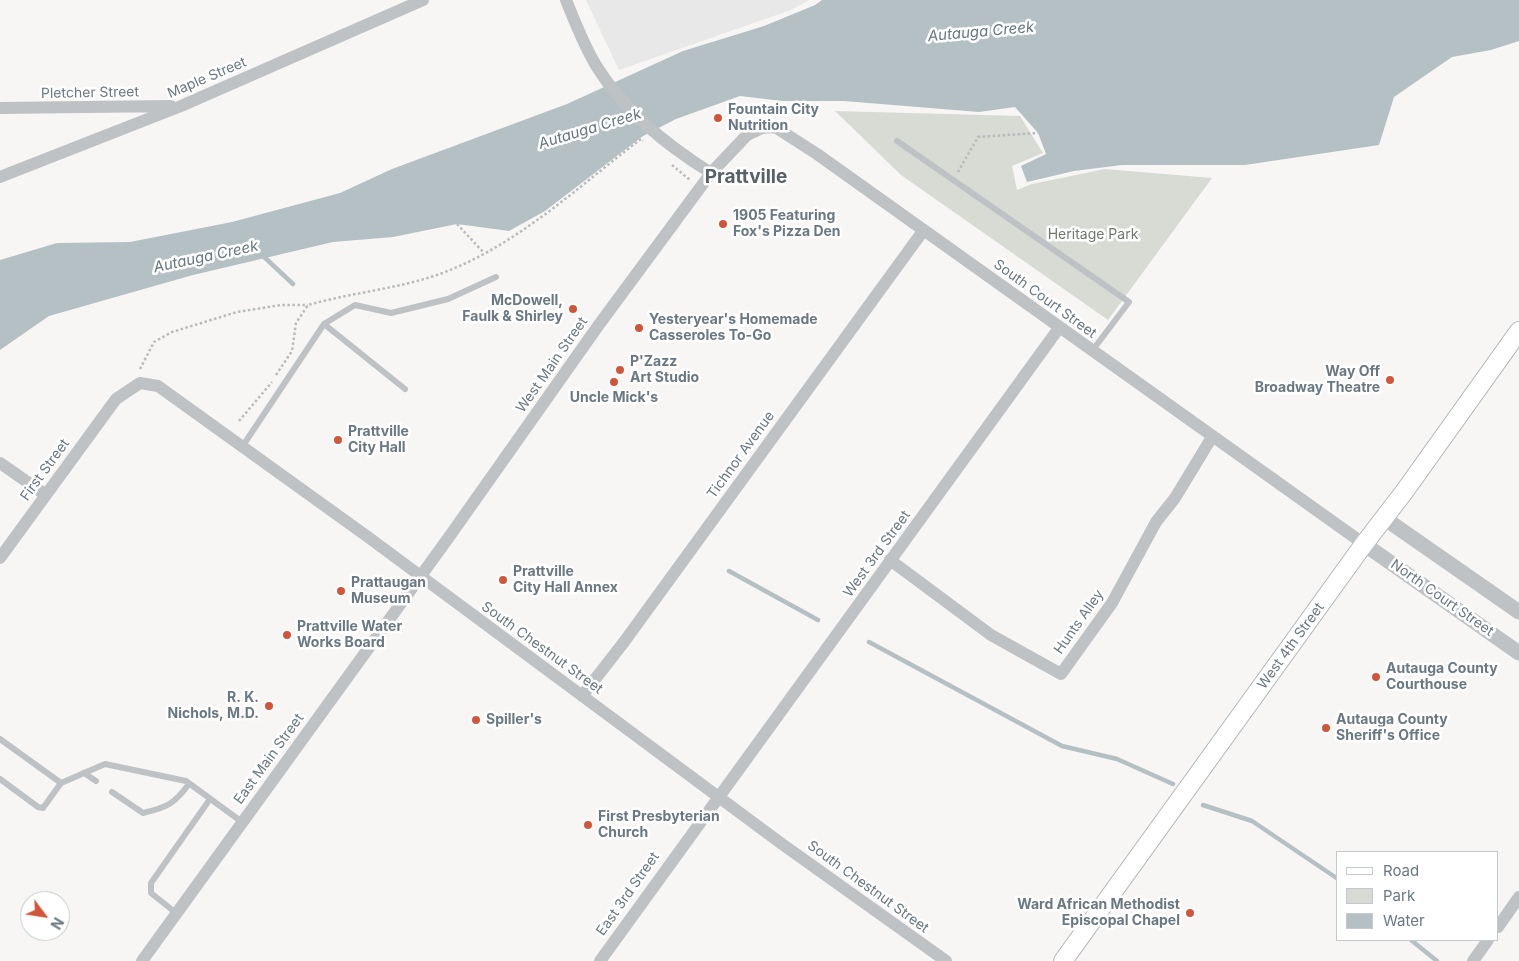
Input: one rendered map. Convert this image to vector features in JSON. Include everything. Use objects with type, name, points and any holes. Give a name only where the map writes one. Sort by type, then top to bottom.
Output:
[{"type":"main road","name":"West 4th Street","points":[[1063,961],[1519,330]]},
{"type":"street","name":"Maple Street","points":[[0,177],[181,106],[423,0]]},
{"type":"street","points":[[566,0],[580,34],[605,79],[666,144],[711,173]]},
{"type":"street","name":"Pletcher Street","points":[[0,108],[181,106]]},
{"type":"street","name":"South Court Street","points":[[711,173],[748,135],[762,128],[775,127],[1364,544]]},
{"type":"street","name":"West Main Street","points":[[420,575],[598,326],[711,173]]},
{"type":"street","name":"Tichnor Avenue","points":[[582,696],[624,642],[923,231]]},
{"type":"street","name":"West 3rd Street","points":[[717,796],[1059,328]]},
{"type":"street","name":"South Chestnut Street","points":[[116,399],[140,383],[158,386],[420,575],[717,796],[946,961]]},
{"type":"street","name":"First Street","points":[[0,558],[116,399]]},
{"type":"street","name":"Hunts Alley","points":[[890,560],[991,634],[1061,674],[1112,603],[1156,522],[1183,486],[1212,437]]},
{"type":"street","points":[[0,463],[46,496]]},
{"type":"street","points":[[1384,518],[1519,612]]},
{"type":"street","name":"North Court Street","points":[[1364,544],[1519,653]]},
{"type":"street","name":"East Main Street","points":[[142,961],[420,575]]},
{"type":"street","name":"East 3rd Street","points":[[600,961],[717,796]]},
{"type":"street","points":[[1499,926],[1519,897]]},
{"type":"street","points":[[1473,961],[1487,941]]},
{"type":"lane","points":[[897,141],[1129,302],[1092,352]]},
{"type":"lane","points":[[242,446],[324,324],[355,305],[391,313],[448,299],[496,277]]},
{"type":"lane","points":[[324,324],[405,389]]},
{"type":"lane","points":[[0,739],[61,784]]},
{"type":"lane","points":[[0,779],[38,807],[43,808],[61,784],[105,764],[190,784],[242,822]]},
{"type":"lane","points":[[84,773],[96,781]]},
{"type":"lane","points":[[112,792],[143,813],[161,809],[177,800],[190,784]]},
{"type":"lane","points":[[176,914],[151,893],[151,884],[210,799]]},
{"type":"path","points":[[952,180],[978,136],[1038,133]]},
{"type":"path","points":[[457,224],[484,253],[535,224],[641,139],[648,145]]},
{"type":"path","points":[[669,162],[690,180]]},
{"type":"path","points":[[140,369],[154,342],[172,332],[237,312],[281,305],[308,305]]},
{"type":"shaded area","points":[[586,0],[809,0],[791,10],[619,70]]},
{"type":"green space","name":"Heritage Park","points":[[835,111],[1020,116],[1043,153],[1012,166],[1017,190],[1032,184],[1105,169],[1212,178],[1108,320],[901,175]]},
{"type":"water","name":"Autauga Creek","points":[[822,0],[1519,0],[1519,41],[1491,50],[1452,57],[1394,97],[1379,145],[1245,165],[1122,165],[1074,171],[1027,182],[1021,166],[1046,154],[1038,133],[1015,107],[979,112],[844,101],[782,101],[740,96],[676,119],[643,136],[545,211],[509,231],[457,224],[393,237],[333,242],[193,275],[49,316],[0,350],[0,260],[57,243],[130,242],[232,222],[340,193],[392,169],[567,104],[683,51],[764,26],[815,5]]},
{"type":"waterway","name":"Autauga Creek","points":[[261,254],[293,284]]},
{"type":"waterway","points":[[729,571],[818,620]]},
{"type":"waterway","points":[[869,642],[1062,746],[1117,759],[1173,784]]},
{"type":"waterway","points":[[1203,805],[1252,821],[1336,878]]},
{"type":"waterway","points":[[1412,941],[1437,961]]},
{"type":"place","name":"Fountain City Nutrition","points":[[718,118]]},
{"type":"place","name":"1905 Featuring Fox's Pizza Den","points":[[723,224]]},
{"type":"place","name":"McDowell, Faulk & Shirley","points":[[573,309]]},
{"type":"place","name":"Yesteryear's Homemade Casseroles To-Go","points":[[639,328]]},
{"type":"place","name":"P'Zazz Art Studio","points":[[620,370]]},
{"type":"place","name":"Way Off Broadway Theatre","points":[[1390,380]]},
{"type":"place","name":"Uncle Mick's","points":[[614,382]]},
{"type":"place","name":"Prattville City Hall","points":[[338,440]]},
{"type":"place","name":"Prattville City Hall Annex","points":[[503,580]]},
{"type":"place","name":"Prattaugan Museum","points":[[341,591]]},
{"type":"place","name":"Prattville Water Works Board","points":[[287,635]]},
{"type":"place","name":"Autauga County Courthouse","points":[[1376,677]]},
{"type":"place","name":"R. K. Nichols, M.D.","points":[[269,706]]},
{"type":"place","name":"Spiller's","points":[[476,720]]},
{"type":"place","name":"Autauga County Sheriff's Office","points":[[1326,728]]},
{"type":"place","name":"First Presbyterian Church","points":[[588,825]]},
{"type":"place","name":"Ward African Methodist Episcopal Chapel","points":[[1190,913]]},
{"type":"district","name":"Prattville","points":[[746,177]]}]
